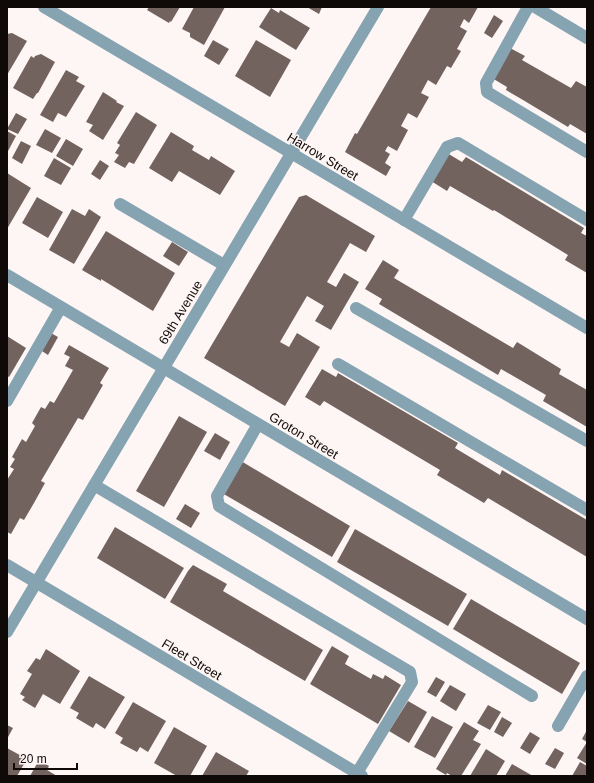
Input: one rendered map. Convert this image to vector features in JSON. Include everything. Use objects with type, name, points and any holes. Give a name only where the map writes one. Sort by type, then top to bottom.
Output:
[{"type":"street","name":"Harrow Street","points":[[44,7],[587,328]]},
{"type":"street","name":"69th Avenue","points":[[7,632],[378,7]]},
{"type":"street","points":[[528,7],[486,83],[488,92],[587,152]]},
{"type":"street","points":[[535,7],[587,38]]},
{"type":"street","points":[[404,220],[447,147],[458,143],[587,220]]},
{"type":"street","points":[[120,204],[224,265]]},
{"type":"street","name":"Groton Street","points":[[7,275],[587,619]]},
{"type":"street","points":[[7,401],[61,307]]},
{"type":"street","points":[[356,308],[587,441]]},
{"type":"street","points":[[338,364],[587,510]]},
{"type":"street","points":[[258,424],[217,496],[219,506],[532,696]]},
{"type":"street","points":[[94,485],[410,672],[412,682],[360,774]]},
{"type":"street","name":"Fleet Street","points":[[7,565],[360,774]]},
{"type":"street","points":[[558,726],[587,676]]},
{"type":"building","points":[[149,7],[180,7],[169,23],[147,10]]},
{"type":"building","points":[[194,7],[225,7],[204,45],[190,37],[190,33],[182,29]]},
{"type":"building","points":[[307,7],[322,7],[319,14]]},
{"type":"building","points":[[431,7],[478,7],[469,23],[464,19],[460,27],[467,31],[457,49],[461,51],[451,68],[447,66],[436,85],[428,80],[421,93],[429,97],[417,118],[408,113],[401,126],[408,130],[397,151],[388,146],[385,151],[390,154],[385,163],[391,167],[386,176],[345,152]]},
{"type":"building","points":[[271,8],[279,13],[280,10],[310,28],[296,50],[259,27]]},
{"type":"building","points":[[494,15],[503,21],[492,38],[484,33]]},
{"type":"building","points":[[12,33],[27,41],[7,75],[7,34]]},
{"type":"building","points":[[213,40],[229,49],[219,65],[204,56]]},
{"type":"building","points":[[256,40],[291,60],[270,97],[235,76]]},
{"type":"building","points":[[510,48],[525,56],[522,60],[571,88],[576,81],[587,87],[587,134],[570,124],[568,127],[506,90],[507,87],[492,78]]},
{"type":"building","points":[[41,54],[55,62],[38,93],[33,99],[13,88],[31,56],[34,58],[35,56]]},
{"type":"building","points":[[66,70],[79,77],[76,81],[85,86],[66,117],[58,113],[53,122],[40,115]]},
{"type":"building","points":[[103,92],[124,106],[103,140],[89,131],[93,125],[86,122]]},
{"type":"building","points":[[136,112],[157,125],[134,164],[129,162],[125,168],[114,162],[119,155],[115,153],[120,145],[117,143]]},
{"type":"building","points":[[16,113],[27,119],[18,134],[7,129]]},
{"type":"building","points":[[45,129],[61,138],[52,153],[36,145]]},
{"type":"building","points":[[7,131],[16,136],[7,153]]},
{"type":"building","points":[[171,132],[194,146],[192,150],[209,160],[211,156],[235,171],[220,195],[179,171],[172,182],[149,168]]},
{"type":"building","points":[[66,139],[83,149],[73,166],[56,156]]},
{"type":"building","points":[[21,141],[31,146],[22,164],[12,158]]},
{"type":"building","points":[[447,153],[462,162],[466,157],[584,228],[581,233],[587,236],[587,273],[565,260],[568,255],[494,210],[493,211],[450,186],[447,191],[431,181]]},
{"type":"building","points":[[54,158],[71,168],[61,185],[44,176]]},
{"type":"building","points":[[100,160],[109,166],[100,180],[91,174]]},
{"type":"building","points":[[7,173],[31,188],[7,229]]},
{"type":"building","points":[[306,195],[375,236],[366,252],[350,243],[327,282],[336,287],[344,273],[359,282],[331,330],[315,321],[324,306],[307,296],[280,342],[289,347],[297,333],[320,347],[285,406],[204,358],[299,197]]},
{"type":"building","points":[[37,197],[63,212],[48,238],[22,223]]},
{"type":"building","points":[[72,209],[85,216],[89,209],[101,217],[74,264],[49,250]]},
{"type":"building","points":[[106,231],[175,273],[153,311],[101,279],[101,281],[82,270]]},
{"type":"building","points":[[172,242],[188,252],[179,266],[163,256]]},
{"type":"building","points":[[383,260],[399,270],[394,278],[513,348],[517,342],[561,369],[559,374],[587,390],[587,427],[543,401],[546,395],[501,369],[498,375],[379,304],[382,299],[365,289]]},
{"type":"building","points":[[49,332],[58,337],[48,355],[39,349]]},
{"type":"building","points":[[7,336],[26,348],[9,377],[7,376]]},
{"type":"building","points":[[69,345],[109,368],[100,383],[103,385],[83,420],[78,418],[41,481],[45,483],[24,520],[20,518],[11,534],[7,532],[7,480],[14,469],[10,467],[15,459],[12,457],[22,439],[26,442],[35,426],[32,423],[41,407],[45,409],[50,401],[54,403],[73,370],[65,366],[70,357],[64,354]]},
{"type":"building","points":[[322,369],[336,377],[338,373],[458,443],[455,448],[500,475],[502,470],[587,520],[587,557],[488,498],[484,503],[437,475],[440,470],[324,401],[320,406],[305,397]]},
{"type":"building","points":[[179,416],[207,432],[164,507],[136,491]]},
{"type":"building","points":[[215,433],[230,442],[220,460],[204,451]]},
{"type":"building","points":[[241,461],[350,526],[332,557],[222,493]]},
{"type":"building","points":[[185,504],[200,513],[191,528],[176,519]]},
{"type":"building","points":[[115,527],[184,568],[165,599],[97,558]]},
{"type":"building","points":[[355,529],[467,594],[448,626],[337,562]]},
{"type":"building","points":[[193,565],[227,584],[223,591],[323,650],[305,681],[170,602]]},
{"type":"building","points":[[471,599],[580,663],[562,694],[453,629]]},
{"type":"building","points":[[332,646],[349,656],[345,664],[371,679],[373,674],[383,679],[385,675],[401,685],[378,724],[310,684]]},
{"type":"building","points":[[46,649],[80,671],[60,704],[43,694],[35,708],[22,700],[25,697],[20,694],[32,674],[27,671],[36,658],[40,660]]},
{"type":"building","points":[[89,676],[125,697],[105,729],[96,723],[93,728],[76,718],[79,713],[70,708]]},
{"type":"building","points":[[436,677],[445,682],[436,697],[427,692]]},
{"type":"building","points":[[450,685],[466,694],[456,711],[440,701]]},
{"type":"building","points":[[408,701],[427,712],[409,743],[389,731]]},
{"type":"building","points":[[133,702],[166,721],[148,752],[140,747],[137,752],[120,743],[123,738],[115,733]]},
{"type":"building","points":[[488,705],[501,712],[490,730],[477,723]]},
{"type":"building","points":[[432,716],[453,727],[435,758],[414,747]]},
{"type":"building","points":[[502,717],[512,723],[503,737],[494,732]]},
{"type":"building","points":[[464,722],[479,731],[473,740],[481,744],[461,776],[452,776],[447,773],[446,775],[436,769]]},
{"type":"building","points":[[7,725],[13,728],[7,739]]},
{"type":"building","points":[[174,727],[207,746],[190,776],[177,776],[154,763]]},
{"type":"building","points":[[587,730],[587,742],[582,739]]},
{"type":"building","points":[[530,732],[540,738],[530,754],[520,748]]},
{"type":"building","points":[[587,742],[587,764],[577,758]]},
{"type":"building","points":[[7,748],[27,759],[17,776],[7,776]]},
{"type":"building","points":[[555,748],[564,753],[555,769],[545,764]]},
{"type":"building","points":[[486,749],[505,761],[496,776],[470,776]]},
{"type":"building","points":[[216,752],[249,771],[246,776],[202,776]]},
{"type":"building","points":[[39,760],[49,766],[47,770],[57,776],[30,776]]},
{"type":"building","points":[[580,762],[587,766],[587,773],[585,776],[572,776]]},
{"type":"building","points":[[512,764],[533,776],[505,776]]}]
